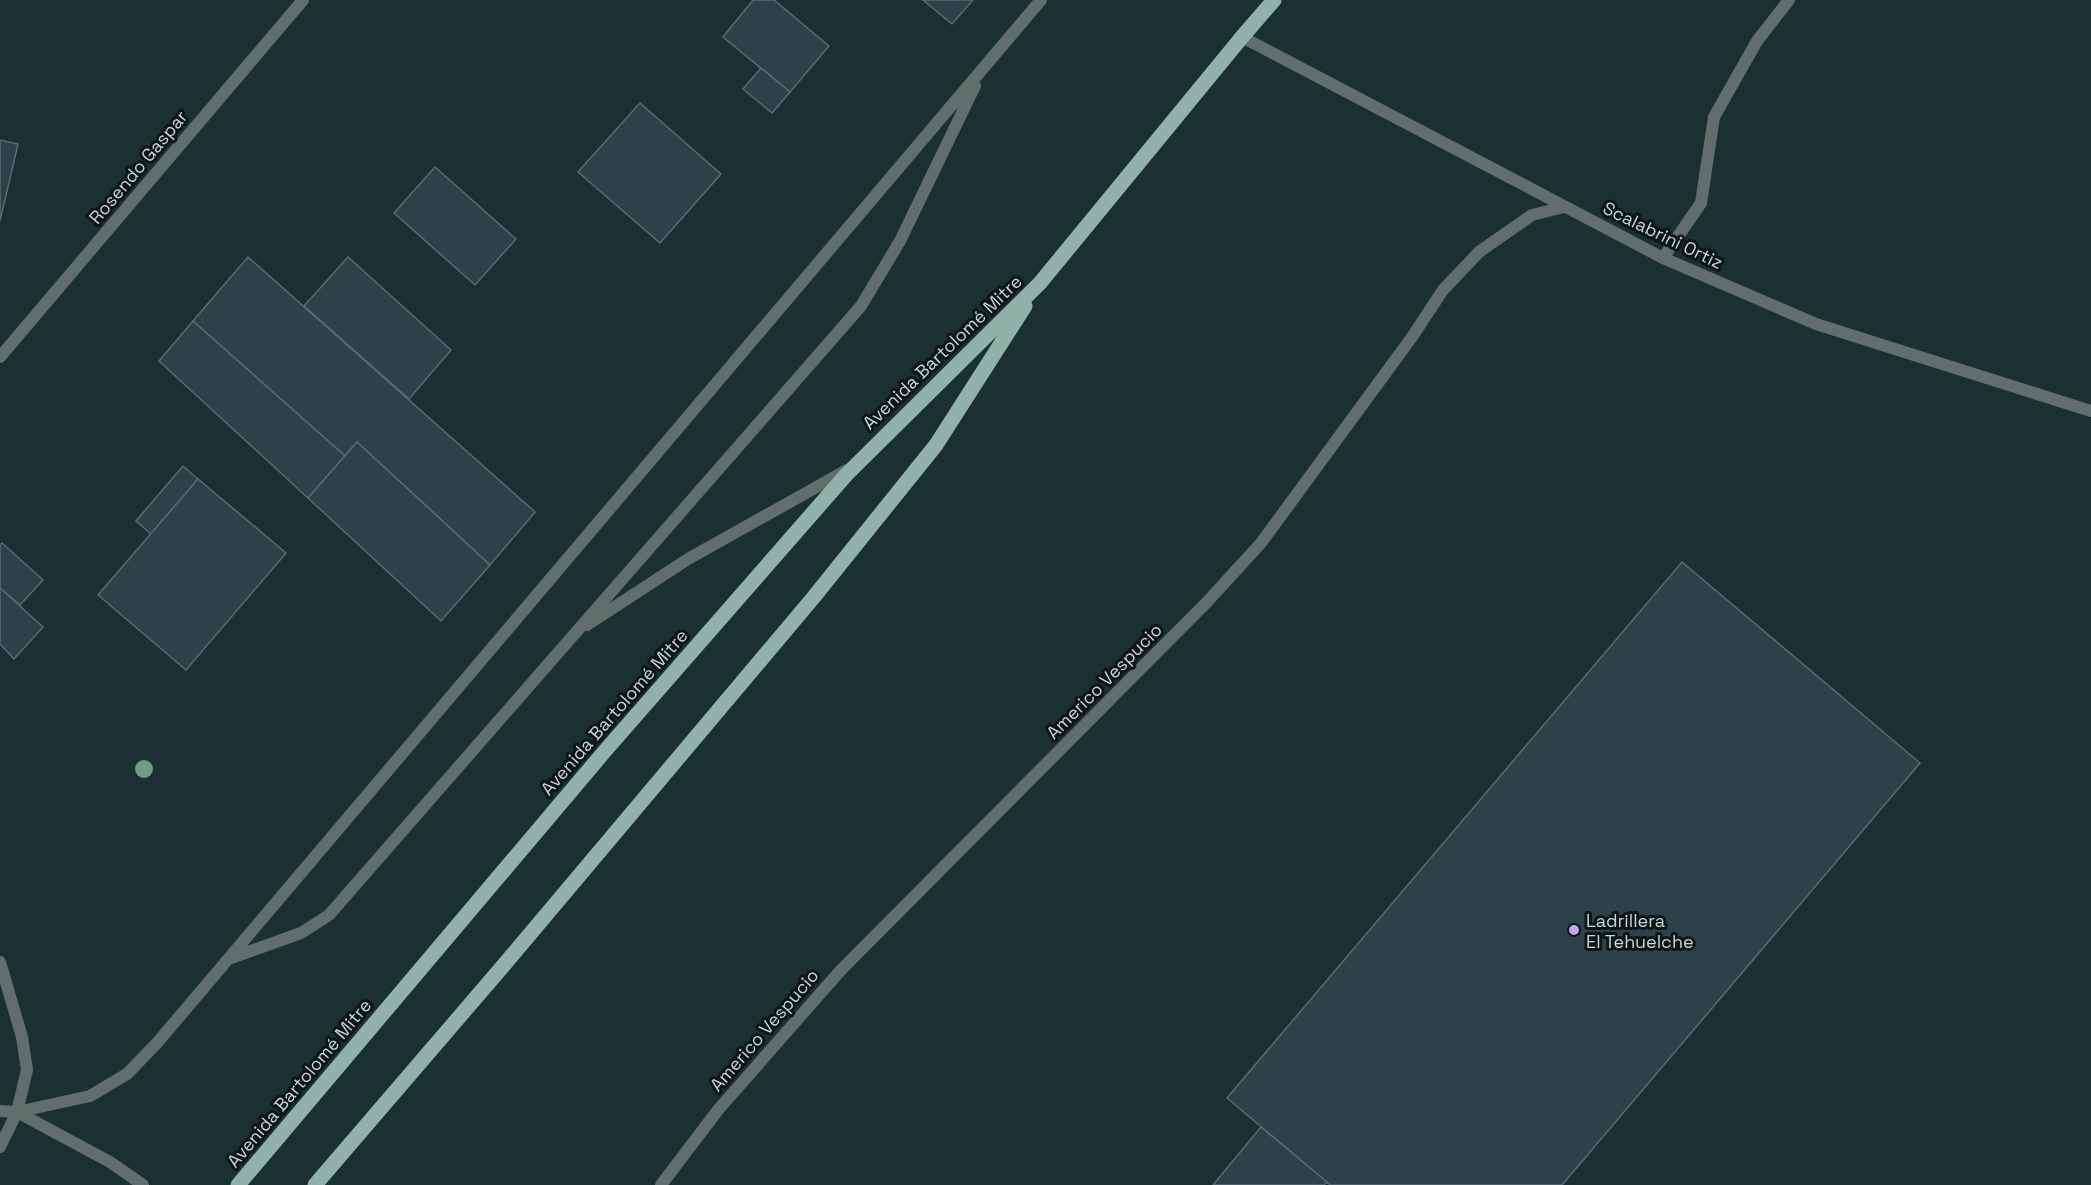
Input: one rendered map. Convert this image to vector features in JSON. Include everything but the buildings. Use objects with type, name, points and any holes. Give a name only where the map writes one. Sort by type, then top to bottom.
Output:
[{"type":"main road","name":"Avenida Bartolomé Mitre","points":[[238,1185],[604,752],[854,467],[1040,283],[1274,0]]},
{"type":"main road","name":"Avenida Bartolomé Mitre","points":[[315,1185],[496,975],[828,580],[936,445],[1040,283]]},
{"type":"street","name":"Rosendo Gaspar","points":[[0,357],[303,0]]},
{"type":"street","points":[[0,1111],[16,1112],[90,1096],[126,1074],[157,1043],[1041,0]]},
{"type":"street","points":[[1663,258],[1701,203],[1714,117],[1756,41],[1789,0]]},
{"type":"street","name":"Scalabrini Ortiz","points":[[1242,37],[1663,258],[1815,324],[2091,411]]},
{"type":"street","points":[[228,958],[301,933],[329,915],[861,306],[900,241],[984,68]]},
{"type":"street","name":"Americo Vespucio","points":[[661,1185],[718,1110],[840,971],[1199,611],[1261,543],[1443,290],[1479,252],[1532,215],[1564,207]]},
{"type":"street","points":[[572,635],[688,559],[854,467]]},
{"type":"street","points":[[0,962],[22,1037],[27,1070],[16,1112],[0,1147]]},
{"type":"street","points":[[16,1112],[110,1161],[143,1185]]},
{"type":"place","name":"Ladrillera El Tehuelche","points":[[1574,930]]}]
